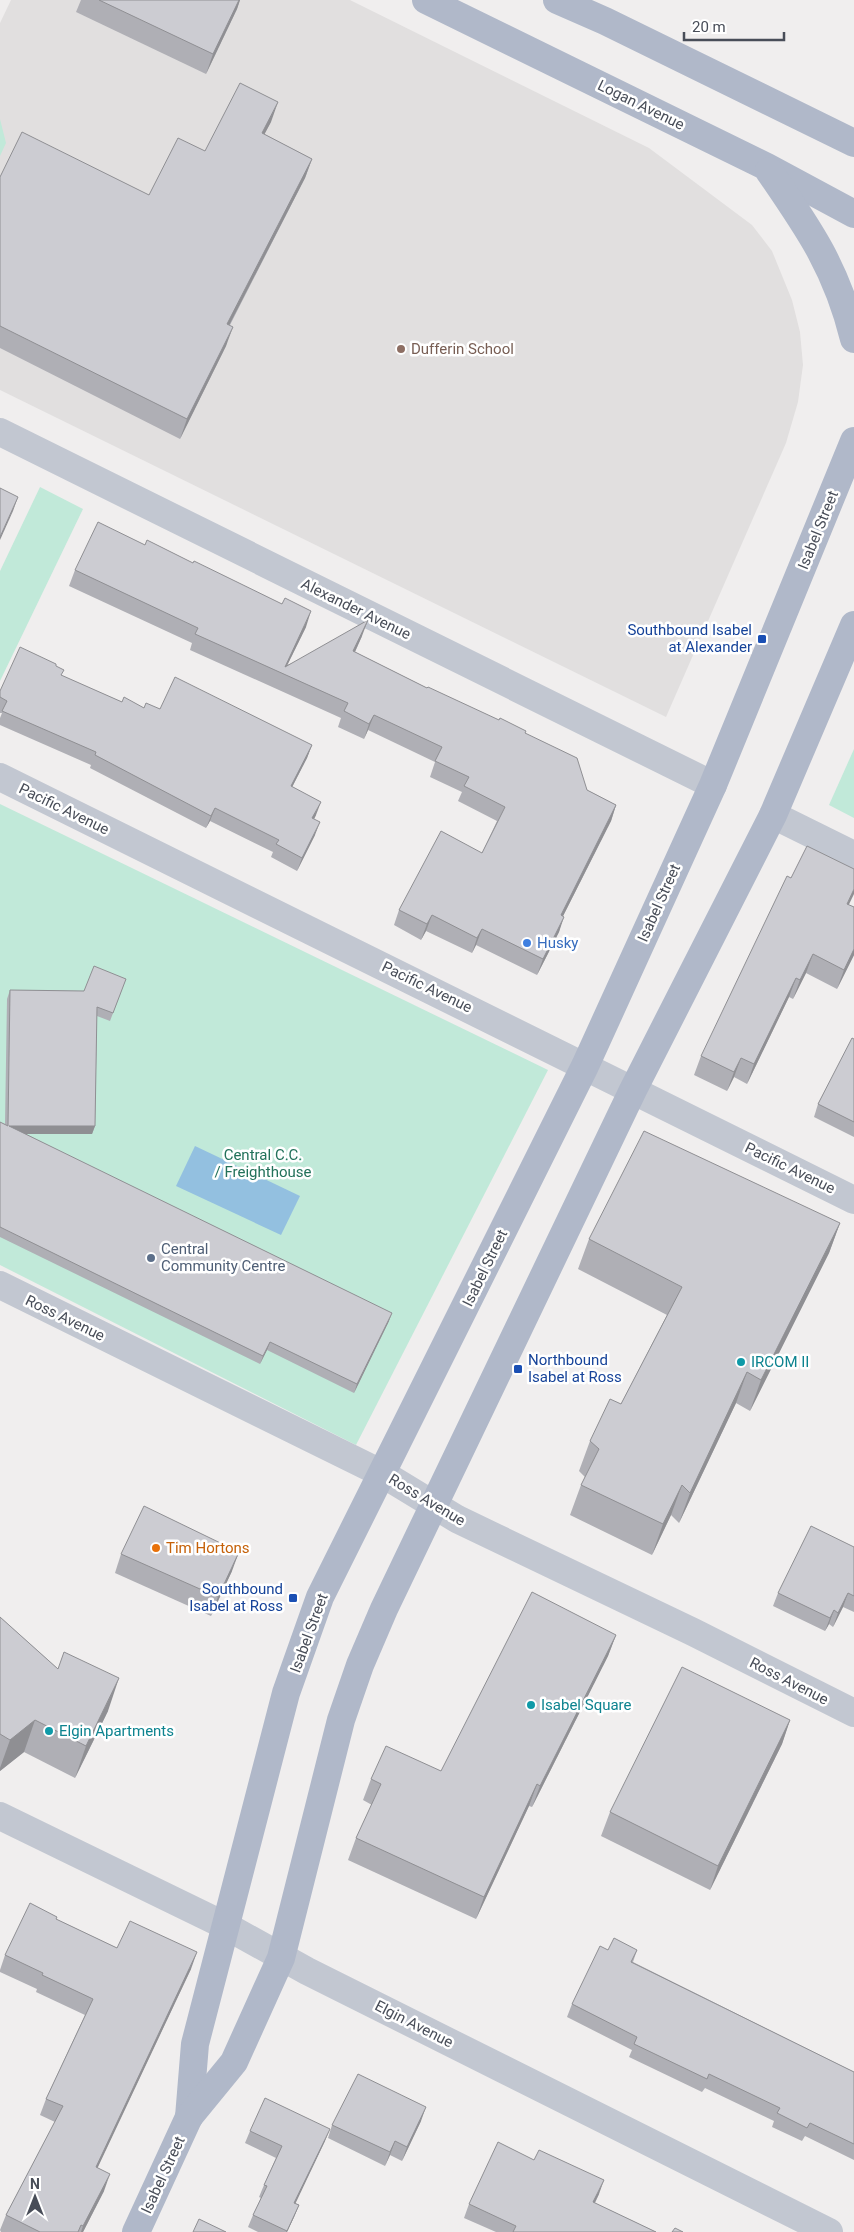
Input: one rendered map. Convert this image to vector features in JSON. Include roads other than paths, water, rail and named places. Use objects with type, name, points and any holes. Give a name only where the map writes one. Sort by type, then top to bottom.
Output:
[{"type":"main road","name":"Logan Avenue","points":[[426,0],[767,167],[854,214]]},
{"type":"main road","points":[[557,0],[854,143]]},
{"type":"main road","points":[[816,124],[854,126]]},
{"type":"main road","points":[[767,167],[803,220],[828,262],[843,300],[854,339]]},
{"type":"main road","name":"Isabel Street","points":[[189,2117],[195,2044],[290,1684],[320,1597],[585,1066],[713,785],[854,441]]},
{"type":"main road","name":"Isabel Street","points":[[136,2232],[189,2117],[234,2062],[282,1958],[341,1720],[360,1665],[407,1558],[435,1505],[633,1090],[773,815],[854,625]]},
{"type":"street","name":"Alexander Avenue","points":[[0,432],[713,785]]},
{"type":"street","name":"Pacific Avenue","points":[[0,777],[854,1200]]},
{"type":"street","points":[[773,815],[854,855]]},
{"type":"street","name":"Ross Avenue","points":[[0,1285],[383,1474],[484,1532],[693,1632],[854,1713]]},
{"type":"street","name":"Elgin Avenue","points":[[0,1816],[226,1926],[282,1958],[829,2232]]},
{"type":"water","points":[[195,1146],[300,1196],[281,1235],[176,1186]]},
{"type":"place","name":"Dufferin School","points":[[401,349]]},
{"type":"place","name":"Southbound Isabel at Alexander","points":[[762,639]]},
{"type":"place","name":"Husky","points":[[527,943]]},
{"type":"place","name":"Central Community Centre","points":[[151,1258]]},
{"type":"place","name":"IRCOM II","points":[[741,1362]]},
{"type":"place","name":"Northbound Isabel at Ross","points":[[518,1369]]},
{"type":"place","name":"Tim Hortons","points":[[156,1548]]},
{"type":"place","name":"Southbound Isabel at Ross","points":[[293,1598]]},
{"type":"place","name":"Isabel Square","points":[[531,1705]]},
{"type":"place","name":"Elgin Apartments","points":[[49,1731]]},
{"type":"park label","name":"Central C.C. / Freighthouse","points":[[263,1164]]}]
